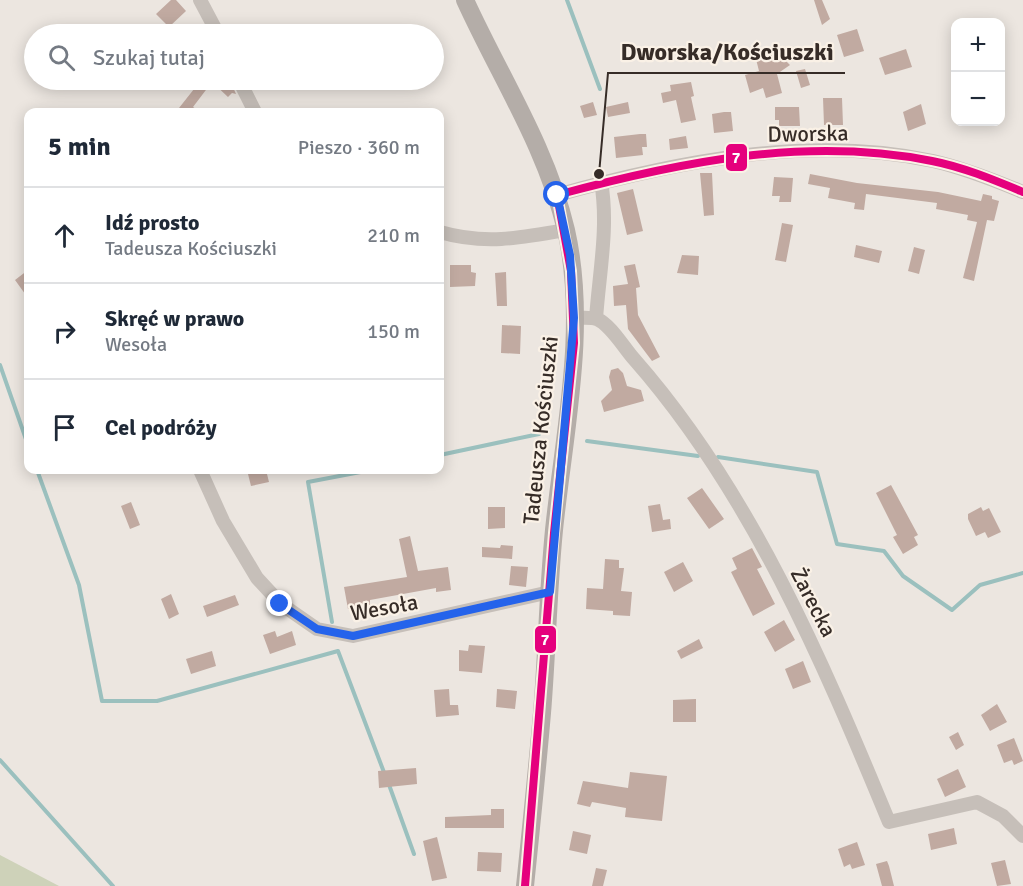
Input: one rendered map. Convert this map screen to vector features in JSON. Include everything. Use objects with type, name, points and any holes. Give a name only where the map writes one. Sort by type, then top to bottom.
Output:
[{"type":"main road","name":"Tadeusza Kościuszki","points":[[465,0],[534,135],[557,195],[566,230],[573,278],[574,318],[542,712],[525,886]]},
{"type":"street","points":[[200,0],[213,24]]},
{"type":"street","points":[[244,90],[253,108]]},
{"type":"street","name":"Dworska","points":[[557,195],[656,169],[741,156],[860,152],[940,163],[1023,192]]},
{"type":"street","points":[[574,318],[596,319],[603,230],[604,197],[601,182]]},
{"type":"street","points":[[444,233],[466,240],[517,238],[566,230]]},
{"type":"street","name":"Żarecka","points":[[596,319],[647,373],[706,453],[766,554],[831,682],[889,822],[977,802],[1003,816],[1023,836]]},
{"type":"street","name":"Wesoła","points":[[202,474],[223,521],[257,578],[280,604],[317,629],[353,636],[550,592]]},
{"type":"green space","points":[[0,855],[59,886],[0,886]]},
{"type":"building","points":[[171,0],[176,0],[186,11],[172,24],[166,24],[156,14]]},
{"type":"building","points":[[814,0],[822,0],[830,19],[822,25]]},
{"type":"building","points":[[857,29],[864,51],[844,57],[837,35]]},
{"type":"building","points":[[775,45],[779,54],[790,65],[777,74],[782,93],[766,98],[763,88],[750,93],[745,75],[759,71],[756,59]]},
{"type":"building","points":[[906,49],[912,67],[885,75],[879,58]]},
{"type":"building","points":[[805,69],[810,85],[801,88],[796,71]]},
{"type":"building","points":[[691,82],[694,96],[691,97],[696,120],[681,123],[676,100],[663,103],[661,93],[671,91],[670,85]]},
{"type":"building","points":[[193,90],[206,90],[194,108],[179,108]]},
{"type":"building","points":[[221,90],[234,90],[236,94],[232,93],[228,97]]},
{"type":"building","points":[[823,98],[842,98],[843,125],[824,125]]},
{"type":"building","points":[[593,102],[597,115],[584,118],[580,106]]},
{"type":"building","points":[[628,102],[630,113],[608,117],[606,107]]},
{"type":"building","points":[[921,104],[926,124],[908,131],[903,112]]},
{"type":"building","points":[[775,107],[799,107],[800,126],[779,126],[779,120],[775,120]]},
{"type":"building","points":[[731,112],[733,131],[714,133],[712,114]]},
{"type":"building","points":[[646,134],[647,147],[642,147],[643,155],[616,158],[614,137]]},
{"type":"building","points":[[686,136],[688,148],[670,150],[669,139]]},
{"type":"building","points":[[700,173],[712,173],[714,215],[704,216]]},
{"type":"building","points":[[810,174],[857,183],[938,192],[981,201],[983,194],[992,196],[992,199],[999,201],[994,221],[987,220],[974,281],[963,278],[977,222],[967,220],[968,215],[936,209],[937,203],[866,194],[864,210],[854,209],[855,203],[828,198],[830,188],[808,184]]},
{"type":"building","points":[[774,177],[793,178],[791,202],[779,202],[780,196],[772,196]]},
{"type":"building","points":[[633,189],[643,231],[627,235],[617,193]]},
{"type":"building","points":[[782,223],[793,225],[786,262],[775,260]]},
{"type":"building","points":[[856,245],[882,251],[879,263],[854,257]]},
{"type":"building","points":[[914,247],[925,250],[919,274],[908,271]]},
{"type":"building","points":[[682,255],[699,256],[698,275],[677,273]]},
{"type":"building","points":[[635,264],[640,287],[636,288],[638,315],[660,357],[652,361],[628,329],[626,305],[614,306],[613,286],[628,284],[624,266]]},
{"type":"building","points":[[450,265],[471,265],[471,272],[476,273],[475,286],[450,287]]},
{"type":"building","points":[[506,272],[507,306],[497,306],[495,273]]},
{"type":"building","points":[[24,273],[24,292],[15,280]]},
{"type":"building","points":[[502,325],[521,326],[520,354],[501,353]]},
{"type":"building","points":[[618,368],[623,373],[627,386],[641,390],[644,401],[604,412],[601,401],[612,390],[609,377],[611,370]]},
{"type":"building","points":[[248,474],[267,474],[269,482],[251,486]]},
{"type":"building","points":[[891,485],[918,535],[914,537],[918,545],[903,554],[893,537],[897,535],[876,493]]},
{"type":"building","points":[[702,488],[724,519],[709,529],[687,498]]},
{"type":"building","points":[[131,502],[140,525],[130,529],[121,506]]},
{"type":"building","points":[[660,504],[663,520],[670,519],[671,529],[652,532],[648,506]]},
{"type":"building","points":[[488,507],[505,507],[505,528],[488,529]]},
{"type":"building","points":[[981,507],[983,511],[989,508],[1001,532],[988,538],[985,532],[976,536],[968,514]]},
{"type":"building","points":[[410,536],[418,571],[448,567],[451,590],[436,592],[436,588],[370,600],[370,605],[348,609],[344,587],[407,577],[399,539]]},
{"type":"building","points":[[501,545],[513,546],[512,559],[482,557],[482,547],[500,548]]},
{"type":"building","points":[[752,548],[762,567],[757,569],[775,604],[753,616],[731,572],[737,569],[732,558]]},
{"type":"building","points":[[605,559],[619,560],[619,568],[624,568],[621,591],[632,592],[630,616],[613,615],[613,611],[586,609],[587,588],[603,589]]},
{"type":"building","points":[[683,562],[693,581],[674,592],[664,572]]},
{"type":"building","points":[[511,566],[528,567],[526,587],[509,585]]},
{"type":"building","points":[[171,594],[179,614],[169,619],[161,599]]},
{"type":"building","points":[[235,595],[239,605],[207,617],[203,606]]},
{"type":"building","points":[[784,620],[795,640],[775,652],[764,632]]},
{"type":"building","points":[[275,631],[277,637],[292,631],[296,645],[270,654],[263,635]]},
{"type":"building","points":[[699,639],[703,648],[681,659],[677,651]]},
{"type":"building","points":[[469,645],[485,646],[482,673],[459,671],[459,650],[468,651]]},
{"type":"building","points":[[212,651],[216,666],[191,674],[186,659]]},
{"type":"building","points":[[803,661],[811,682],[793,689],[785,669]]},
{"type":"building","points":[[449,689],[450,705],[458,705],[459,715],[436,717],[434,690]]},
{"type":"building","points":[[497,689],[517,691],[515,709],[496,707]]},
{"type":"building","points":[[696,699],[696,722],[673,722],[673,700]]},
{"type":"building","points":[[997,704],[1007,722],[990,731],[981,715]]},
{"type":"building","points":[[958,732],[964,745],[956,750],[949,737]]},
{"type":"building","points":[[1014,738],[1023,761],[1014,765],[1012,760],[1004,763],[997,745]]},
{"type":"building","points":[[416,768],[417,784],[379,788],[378,771]]},
{"type":"building","points":[[958,769],[966,787],[945,797],[937,779]]},
{"type":"building","points":[[630,772],[667,776],[662,821],[625,817],[626,808],[592,802],[590,807],[577,804],[583,781],[628,788]]},
{"type":"building","points":[[491,809],[504,809],[504,828],[445,828],[445,817],[491,815]]},
{"type":"building","points":[[954,828],[957,844],[931,850],[928,834]]},
{"type":"building","points":[[573,831],[591,835],[587,854],[569,850]]},
{"type":"building","points":[[437,837],[447,878],[432,881],[423,841]]},
{"type":"building","points":[[857,842],[865,865],[852,869],[850,864],[844,867],[838,849]]},
{"type":"building","points":[[478,852],[502,853],[501,872],[477,871]]},
{"type":"building","points":[[1005,860],[1011,884],[997,886],[991,863]]},
{"type":"building","points":[[887,861],[894,886],[882,886],[876,864]]},
{"type":"building","points":[[596,868],[607,870],[603,886],[592,886]]},
{"type":"waterway","points":[[567,0],[600,89]]},
{"type":"waterway","points":[[0,365],[24,434]]},
{"type":"waterway","points":[[444,454],[539,434]]},
{"type":"waterway","points":[[587,441],[698,456]]},
{"type":"waterway","points":[[718,457],[817,472],[837,544],[884,551],[903,576],[952,610],[980,585],[1023,573]]},
{"type":"waterway","points":[[38,474],[79,585],[102,701],[157,701],[338,651],[385,775]]},
{"type":"waterway","points":[[332,622],[308,482],[350,474]]},
{"type":"waterway","points":[[0,760],[113,886]]},
{"type":"waterway","points":[[388,782],[414,854]]},
{"type":"transit line","name":"7","points":[[525,886],[554,533],[574,343],[571,271],[557,195],[696,163],[743,156],[837,151],[885,154],[932,161],[967,170],[1023,192]]},
{"type":"place","name":"Dworska/Kościuszki","points":[[599,174]]},
{"type":"route","points":[[280,604],[317,629],[353,636],[550,592],[574,318],[570,255],[557,195]]}]
